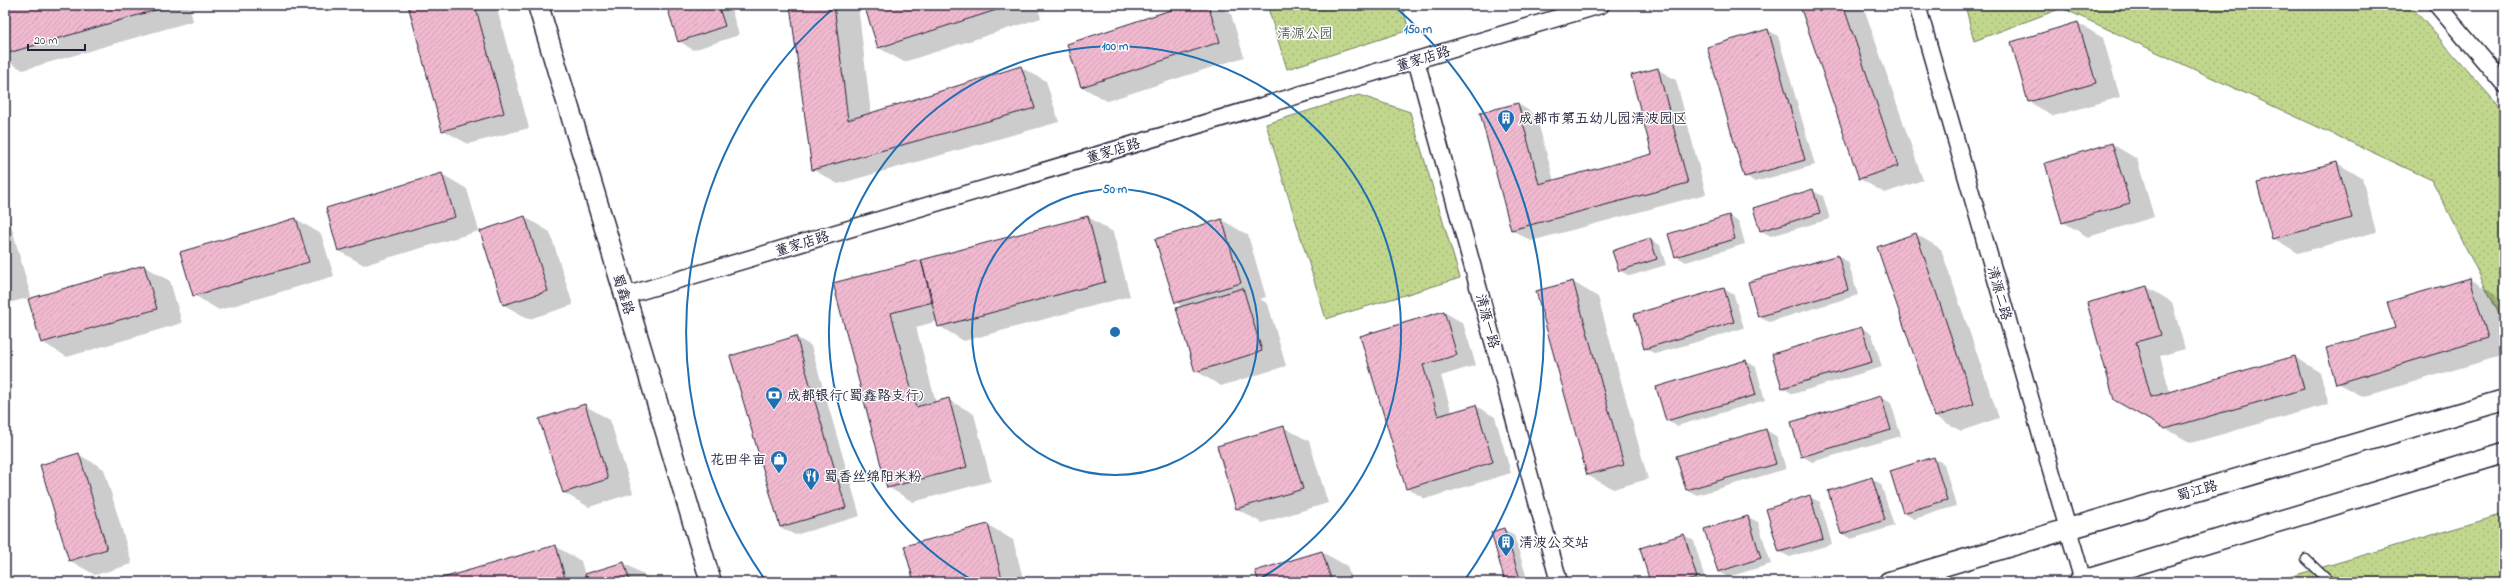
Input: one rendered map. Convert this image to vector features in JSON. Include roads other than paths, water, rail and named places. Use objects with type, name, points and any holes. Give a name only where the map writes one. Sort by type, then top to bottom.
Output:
[{"type":"street","name":"蜀鑫路","points":[[538,5],[711,582]]},
{"type":"street","name":"董家店路","points":[[624,296],[1601,5]]},
{"type":"street","name":"清源二路","points":[[1917,5],[2068,528],[2081,581]]},
{"type":"street","points":[[2437,5],[2504,84]]},
{"type":"street","name":"清源一路","points":[[1416,60],[1559,582]]},
{"type":"street","name":"蜀江路","points":[[1889,582],[2504,400]]},
{"type":"street","points":[[2081,581],[2504,453]]},
{"type":"lane","points":[[2306,559],[2330,582]]},
{"type":"place","name":"成都市第五幼儿园清波园区","points":[[1506,133]]},
{"type":"place","name":"成都银行(蜀鑫路支行)","points":[[774,410]]},
{"type":"place","name":"花田半亩","points":[[779,474]]},
{"type":"place","name":"蜀香丝绵阳米粉","points":[[811,491]]},
{"type":"place","name":"清波公交站","points":[[1506,557]]},
{"type":"park label","name":"清源公园","points":[[1305,33]]}]
